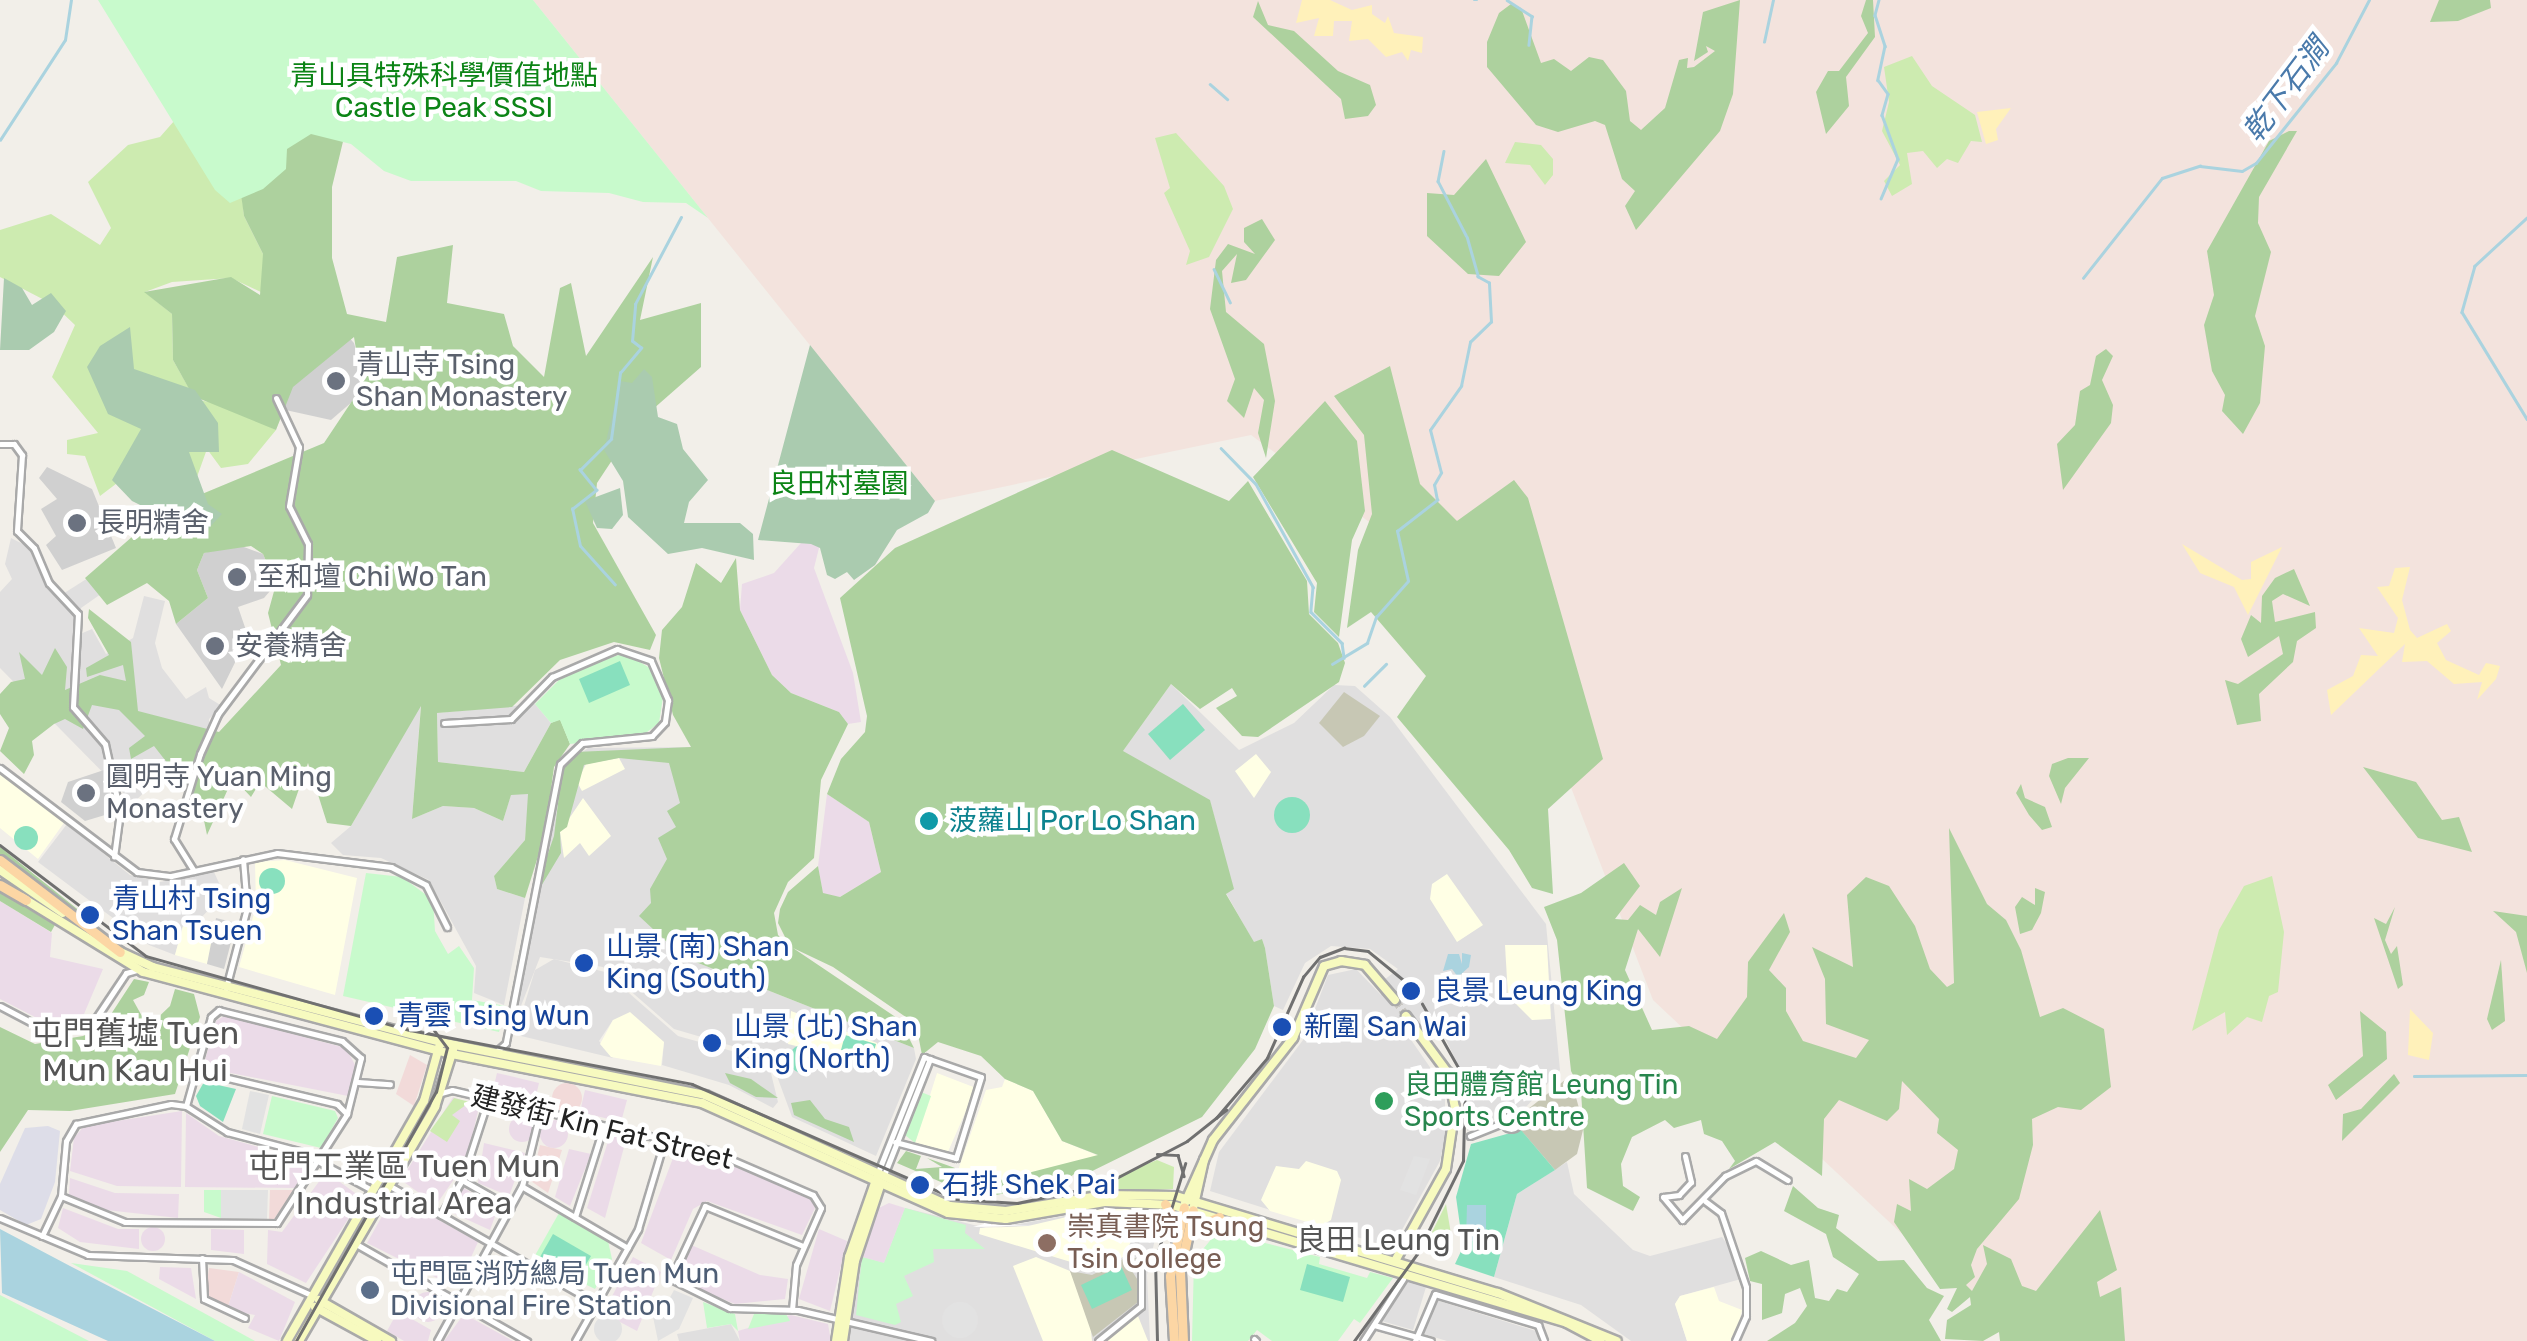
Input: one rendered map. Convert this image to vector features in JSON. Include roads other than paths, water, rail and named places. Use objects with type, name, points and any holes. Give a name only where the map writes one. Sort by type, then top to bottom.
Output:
[{"type":"main road","points":[[0,860],[118,956]]},
{"type":"main road","points":[[0,870],[138,970],[453,1050],[705,1094],[937,1210],[983,1218],[1117,1201],[1190,1204],[1218,1216],[1392,1265]]},
{"type":"main road","points":[[0,883],[118,956],[225,990]]},
{"type":"main road","points":[[1174,1341],[1170,1276],[1205,1155],[1288,1046],[1324,966],[1341,960],[1364,964],[1395,1000]]},
{"type":"main road","points":[[1392,1265],[1441,1180],[1453,1136],[1451,1078],[1406,1016]]},
{"type":"main road","points":[[287,1341],[426,1095],[439,1046]]},
{"type":"main road","points":[[453,1050],[469,1058],[689,1098],[851,1172],[939,1203],[983,1211],[1117,1194],[1190,1204],[1392,1265],[1603,1338]]},
{"type":"main road","points":[[299,1341],[441,1092],[453,1050]]},
{"type":"main road","points":[[448,1070],[469,1058]]},
{"type":"main road","points":[[851,1172],[865,1190],[866,1205]]},
{"type":"main road","points":[[840,1341],[849,1257],[866,1205],[879,1181]]},
{"type":"main road","points":[[843,1320],[857,1252],[879,1181]]},
{"type":"main road","points":[[1165,1204],[1184,1229],[1180,1282],[1184,1341]]},
{"type":"main road","points":[[1184,1229],[1218,1216]]},
{"type":"main road","points":[[309,1298],[377,1341]]},
{"type":"main road","points":[[320,1305],[390,1341]]},
{"type":"street","points":[[194,871],[174,840],[200,754],[218,714],[306,595],[308,544],[289,506],[299,447],[276,398]]},
{"type":"street","points":[[0,444],[14,444],[22,455],[17,531],[34,548],[48,583],[78,614],[73,707],[104,744],[120,821],[114,856]]},
{"type":"street","points":[[444,723],[511,719],[563,670],[618,649],[648,658],[668,700],[666,718],[652,736],[582,743],[560,764],[506,1042],[493,1054]]},
{"type":"street","points":[[0,768],[74,819],[114,856],[149,875],[194,871],[281,853],[401,870],[432,892],[448,927]]},
{"type":"street","points":[[225,990],[247,908],[243,859]]},
{"type":"street","points":[[118,956],[118,983]]},
{"type":"street","points":[[0,1006],[44,1029],[68,1031],[96,1018],[118,983],[138,970]]},
{"type":"street","points":[[61,1196],[125,1222],[273,1224],[320,1162],[347,1114],[361,1058],[349,1043],[222,1010],[212,1017],[186,1106]]},
{"type":"street","points":[[506,1042],[514,1058]]},
{"type":"street","points":[[879,1181],[927,1058]]},
{"type":"street","points":[[895,1142],[950,1160],[958,1154],[982,1080],[927,1058]]},
{"type":"street","points":[[879,1181],[927,1058]]},
{"type":"street","points":[[194,1080],[207,1073],[340,1105],[347,1114]]},
{"type":"street","points":[[357,1082],[390,1084]]},
{"type":"street","name":"建發街 Kin Fat Street","points":[[441,1092],[718,1153],[816,1196],[821,1208],[803,1246],[792,1310]]},
{"type":"street","points":[[442,1215],[462,1180],[488,1100]]},
{"type":"street","points":[[42,1236],[61,1196],[66,1141],[81,1120],[186,1106],[227,1132],[320,1162],[372,1190]]},
{"type":"street","points":[[437,1341],[522,1186],[540,1112]]},
{"type":"street","points":[[1470,1136],[1504,1122]]},
{"type":"street","points":[[575,1217],[603,1128]]},
{"type":"street","points":[[575,1341],[628,1248],[664,1142]]},
{"type":"street","points":[[1685,1156],[1691,1182],[1680,1195],[1663,1197],[1666,1206],[1682,1220],[1705,1201],[1725,1176],[1756,1161],[1788,1180]]},
{"type":"street","points":[[462,1180],[511,1208]]},
{"type":"street","points":[[390,1186],[596,1303]]},
{"type":"street","points":[[522,1186],[628,1248]]},
{"type":"street","points":[[1705,1201],[1720,1213],[1743,1274],[1746,1316],[1735,1341]]},
{"type":"street","points":[[803,1246],[705,1206],[671,1274],[677,1286],[730,1308],[792,1310],[931,1341]]},
{"type":"street","points":[[0,1218],[98,1256],[202,1258],[250,1265],[309,1298]]},
{"type":"street","points":[[356,1244],[527,1341]]},
{"type":"street","points":[[202,1258],[202,1297],[245,1318]]},
{"type":"street","points":[[1098,1341],[1141,1306],[1141,1270]]},
{"type":"street","points":[[1362,1341],[1403,1280]]},
{"type":"street","points":[[1416,1339],[1435,1294],[1538,1325],[1544,1341]]},
{"type":"street","points":[[1374,1325],[1431,1341]]},
{"type":"water","points":[[1462,953],[1471,955],[1469,967],[1458,977],[1452,969],[1443,971],[1448,954],[1459,954],[1462,964]]},
{"type":"water","points":[[1467,1205],[1486,1205],[1486,1241],[1466,1241]]},
{"type":"water","points":[[0,1229],[215,1341],[108,1341],[2,1293]]},
{"type":"waterway","points":[[0,140],[65,40],[71,0]]},
{"type":"waterway","points":[[1507,0],[1532,16],[1529,45]]},
{"type":"waterway","points":[[1764,42],[1773,0]]},
{"type":"waterway","points":[[1879,0],[1875,15],[1885,46],[1878,80],[1888,94],[1882,115],[1898,159],[1881,199]]},
{"type":"waterway","name":"乾下石澗","points":[[2083,278],[2162,178],[2200,166],[2242,171],[2256,163],[2336,63],[2369,0]]},
{"type":"waterway","points":[[1210,84],[1227,99]]},
{"type":"waterway","points":[[1444,151],[1438,181],[1466,235]]},
{"type":"waterway","points":[[615,585],[580,546],[572,509],[596,490],[580,470],[611,439],[620,373],[641,348],[632,341],[635,304],[681,217]]},
{"type":"waterway","points":[[2527,218],[2475,266],[2462,312],[2527,419]]},
{"type":"waterway","points":[[1332,664],[1367,643],[1376,617],[1408,581],[1397,531],[1437,500],[1434,485],[1441,473],[1430,430],[1461,386],[1470,342],[1491,322],[1489,283],[1478,277],[1467,238]]},
{"type":"waterway","points":[[1214,269],[1230,302]]},
{"type":"waterway","points":[[1221,448],[1256,484],[1313,587],[1311,612],[1342,643],[1344,658]]},
{"type":"waterway","points":[[1364,686],[1386,664]]},
{"type":"waterway","points":[[2414,1076],[2527,1075]]},
{"type":"tunnel","points":[[1395,1000],[1406,1016]]},
{"type":"tram line","points":[[0,845],[146,956],[410,1030],[692,1084],[956,1199],[1017,1203],[1103,1185],[1187,1141],[1226,1110]]},
{"type":"tram line","points":[[1216,1118],[1267,1058],[1303,977],[1320,957],[1344,948],[1368,951],[1406,982]]},
{"type":"tram line","points":[[1354,1341],[1417,1254],[1463,1161],[1465,1080],[1422,1004]]},
{"type":"tram line","points":[[296,1341],[436,1092],[447,1048],[434,1031]]},
{"type":"tram line","points":[[1157,1154],[1178,1155],[1184,1176]]},
{"type":"tram line","points":[[1157,1341],[1155,1261],[1185,1164]]},
{"type":"place","name":"青山寺 Tsing Shan Monastery","points":[[336,381]]},
{"type":"place","name":"長明精舍","points":[[77,523]]},
{"type":"place","name":"至和壇 Chi Wo Tan","points":[[237,577]]},
{"type":"place","name":"安養精舍","points":[[215,646]]},
{"type":"place","name":"圓明寺 Yuan Ming Monastery","points":[[86,793]]},
{"type":"place","name":"菠蘿山 Por Lo Shan","points":[[929,821]]},
{"type":"place","name":"青山村 Tsing Shan Tsuen","points":[[90,915]]},
{"type":"place","name":"山景 (南) Shan King (South)","points":[[584,963]]},
{"type":"place","name":"良景 Leung King","points":[[1411,991]]},
{"type":"place","name":"青雲 Tsing Wun","points":[[374,1016]]},
{"type":"place","name":"新圍 San Wai","points":[[1282,1027]]},
{"type":"place","name":"山景 (北) Shan King (North)","points":[[712,1043]]},
{"type":"place","name":"良田體育館 Leung Tin Sports Centre","points":[[1384,1101]]},
{"type":"place","name":"石排 Shek Pai","points":[[920,1185]]},
{"type":"place","name":"崇真書院 Tsung Tsin College","points":[[1047,1243]]},
{"type":"place","name":"屯門區消防總局 Tuen Mun Divisional Fire Station","points":[[370,1290]]},
{"type":"district","name":"屯門舊墟 Tuen Mun Kau Hui","points":[[135,1052]]},
{"type":"district","name":"屯門工業區 Tuen Mun Industrial Area","points":[[404,1186]]},
{"type":"district","name":"良田 Leung Tin","points":[[1398,1240]]},
{"type":"park label","name":"青山具特殊科學價值地點 Castle Peak SSSI","points":[[444,92]]},
{"type":"park label","name":"良田村墓園","points":[[839,484]]}]
